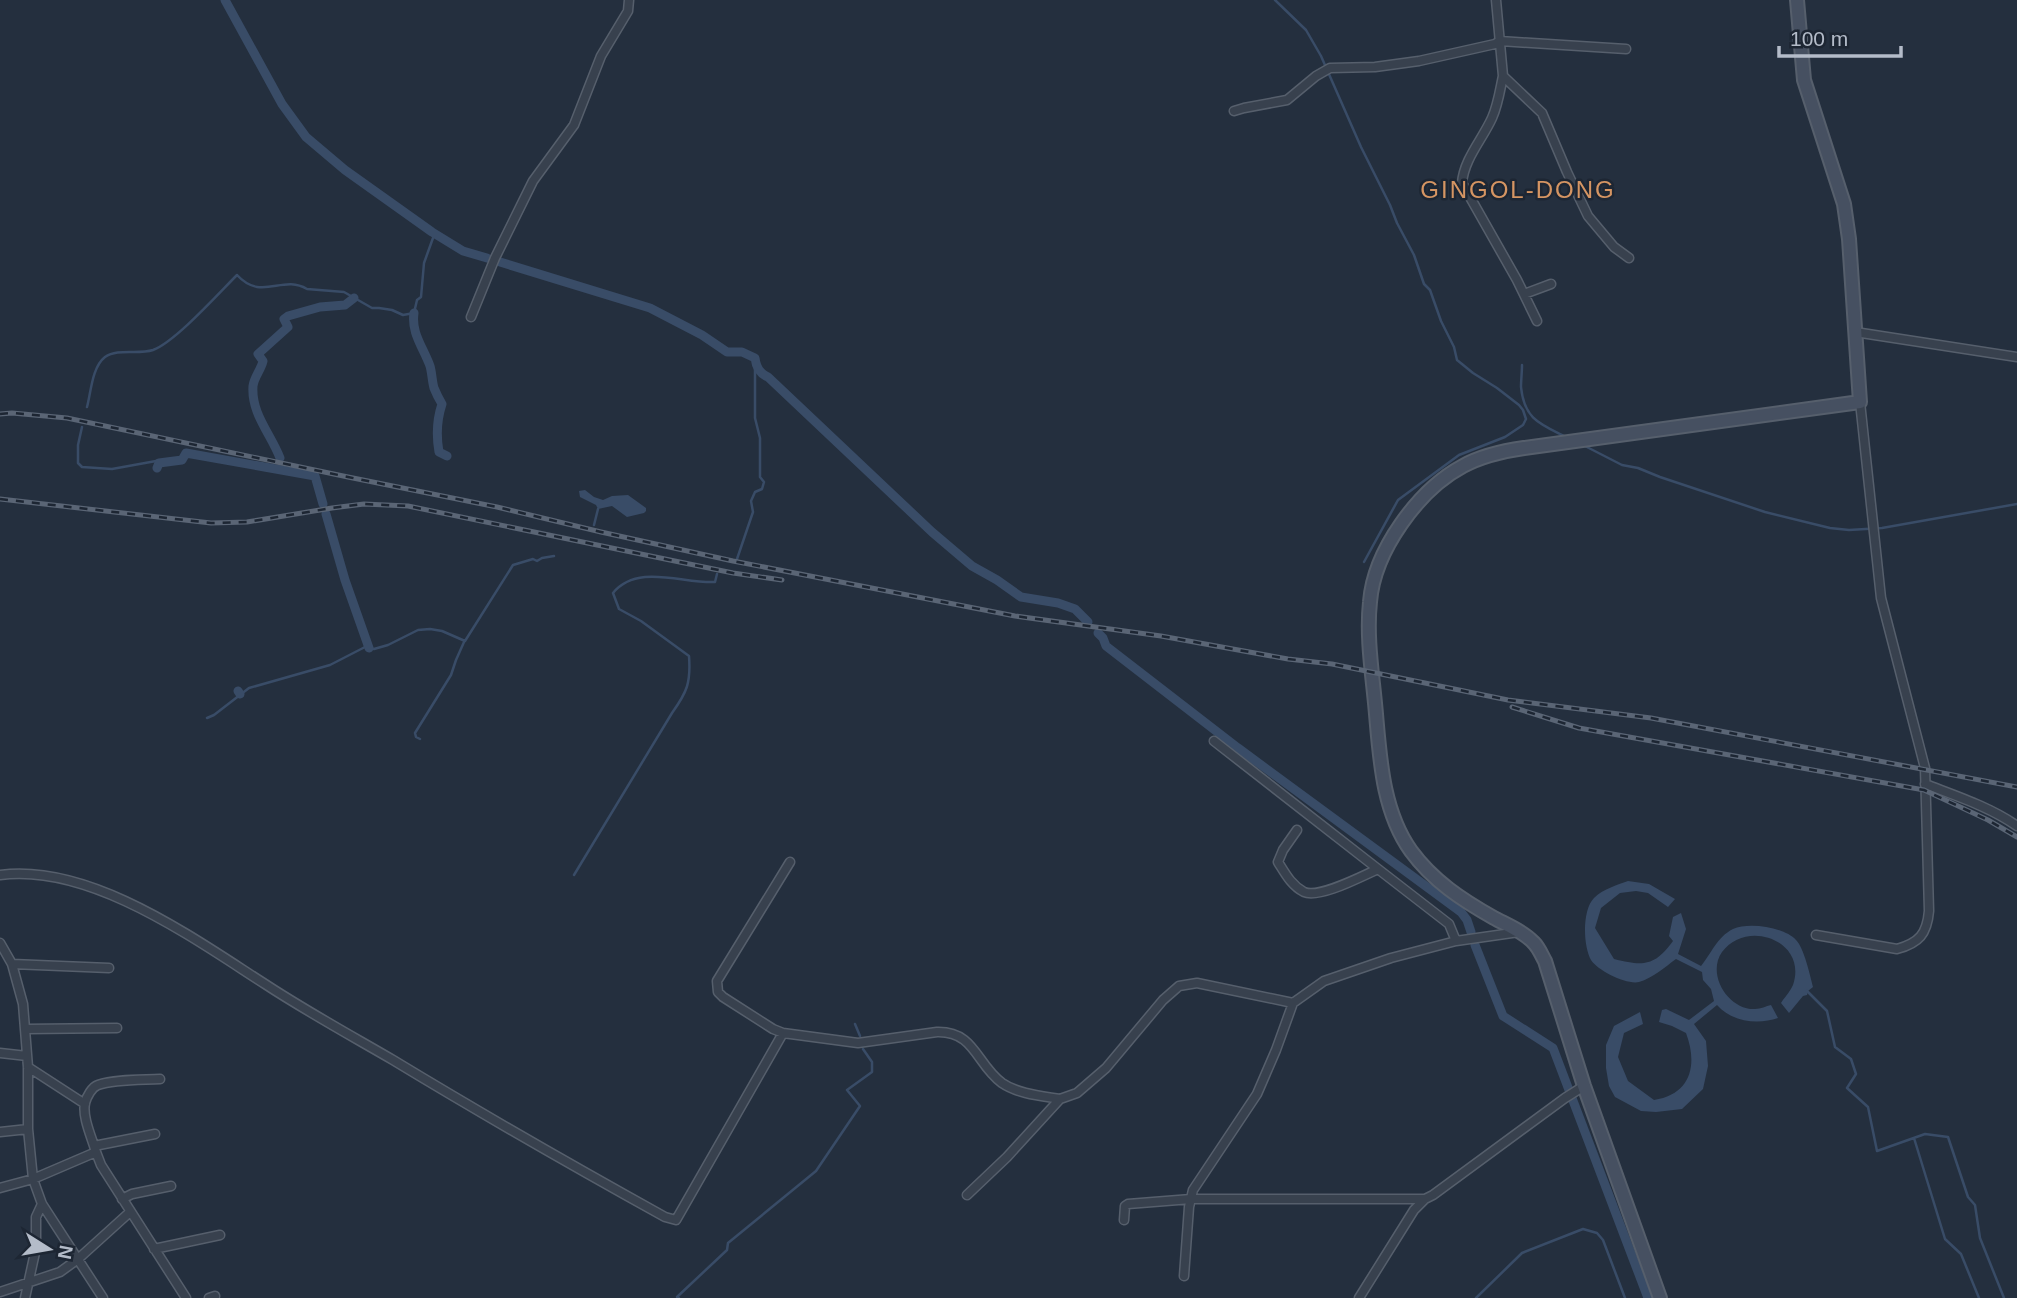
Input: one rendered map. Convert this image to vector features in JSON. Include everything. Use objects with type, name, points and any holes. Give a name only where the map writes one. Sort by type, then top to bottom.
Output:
[{"type":"main road","points":[[1660,1298],[1584,1086],[1545,961],[1534,943],[1462,899],[1436,879],[1409,848],[1389,802],[1378,745],[1369,621],[1370,600],[1382,557],[1409,513],[1430,490],[1454,471],[1480,458],[1502,451],[1860,402],[1849,239],[1844,204],[1804,80],[1797,0]]},
{"type":"street","points":[[471,317],[495,258],[533,181],[574,125],[601,56],[628,11],[629,0]]},
{"type":"street","points":[[1496,0],[1503,76],[1492,118],[1470,158],[1462,183],[1524,294],[1536,321]]},
{"type":"street","points":[[1234,111],[1287,100],[1315,76],[1330,68],[1375,67],[1419,61],[1500,41],[1626,49]]},
{"type":"street","points":[[1503,76],[1542,113],[1588,215],[1614,247],[1629,258]]},
{"type":"street","points":[[1524,294],[1551,284]]},
{"type":"street","points":[[1855,332],[2017,357]]},
{"type":"street","points":[[1816,935],[1897,949],[1908,946],[1921,937],[1928,927],[1922,755],[1881,598],[1860,402]]},
{"type":"street","points":[[1214,741],[1449,924],[1455,941]]},
{"type":"street","points":[[1925,784],[1957,796],[2017,827]]},
{"type":"street","points":[[1297,830],[1278,862],[1291,883],[1305,893],[1317,894],[1378,869]]},
{"type":"street","points":[[790,862],[723,970],[716,987],[723,997],[783,1033],[858,1043],[949,1032],[957,1034],[1005,1085],[1060,1099]]},
{"type":"street","points":[[0,874],[41,873],[138,907],[195,938],[267,986],[499,1124],[664,1217],[676,1220],[783,1033]]},
{"type":"street","points":[[1184,1276],[1194,1190],[1257,1094],[1293,1003],[1324,981],[1391,958],[1455,941],[1519,932]]},
{"type":"street","points":[[0,943],[12,964],[23,1004],[28,1067],[28,1129],[33,1179],[42,1204],[103,1298]]},
{"type":"street","points":[[12,964],[109,968]]},
{"type":"street","points":[[967,1195],[1007,1157],[1060,1099],[1077,1093],[1106,1068],[1163,1000],[1179,986],[1197,983],[1293,1003]]},
{"type":"street","points":[[26,1029],[117,1028]]},
{"type":"street","points":[[0,1053],[27,1056]]},
{"type":"street","points":[[28,1067],[85,1104]]},
{"type":"street","points":[[160,1079],[96,1086],[90,1091],[85,1104],[87,1122],[101,1165],[186,1298]]},
{"type":"street","points":[[1359,1298],[1414,1210],[1425,1199],[1584,1086]]},
{"type":"street","points":[[0,1132],[28,1129]]},
{"type":"street","points":[[0,1188],[33,1179],[95,1149],[155,1134]]},
{"type":"street","points":[[122,1199],[132,1194],[171,1186]]},
{"type":"street","points":[[1124,1220],[1125,1206],[1128,1204],[1191,1199],[1425,1199]]},
{"type":"street","points":[[25,1298],[36,1248],[36,1217],[42,1204]]},
{"type":"street","points":[[0,1292],[60,1272],[130,1212]]},
{"type":"street","points":[[154,1249],[220,1235]]},
{"type":"water","points":[[585,490],[603,500],[612,496],[628,495],[646,508],[646,511],[627,517],[612,506],[598,509],[596,505],[580,497],[579,491]]},
{"type":"water","points":[[1628,881],[1649,884],[1675,899],[1668,907],[1648,893],[1636,891],[1620,893],[1601,908],[1595,928],[1614,959],[1640,963],[1660,956],[1673,941],[1669,936],[1673,917],[1681,913],[1686,929],[1678,954],[1701,966],[1718,941],[1733,929],[1748,926],[1775,929],[1791,936],[1799,944],[1813,987],[1789,1013],[1781,1003],[1793,985],[1795,970],[1792,956],[1784,946],[1772,939],[1746,937],[1733,942],[1722,952],[1717,971],[1723,990],[1745,1008],[1757,1009],[1771,1005],[1778,1018],[1746,1020],[1730,1015],[1717,1005],[1694,1024],[1706,1041],[1708,1066],[1703,1089],[1682,1109],[1641,1111],[1615,1097],[1609,1086],[1606,1045],[1614,1026],[1640,1012],[1643,1024],[1624,1033],[1618,1057],[1628,1081],[1654,1100],[1676,1092],[1684,1085],[1691,1067],[1690,1045],[1686,1033],[1659,1022],[1662,1010],[1666,1009],[1689,1020],[1714,1001],[1711,989],[1703,980],[1702,972],[1676,959],[1639,982],[1620,979],[1606,973],[1591,960],[1586,946],[1585,928],[1590,904],[1602,892]]},
{"type":"waterway","points":[[225,0],[282,104],[306,137],[345,170],[432,232],[463,251],[487,258]]},
{"type":"waterway","points":[[1275,0],[1306,30],[1321,56],[1361,147],[1414,255],[1424,284],[1430,290],[1457,360],[1519,405],[1526,419],[1523,425],[1505,437],[1459,455],[1398,500],[1364,562]]},
{"type":"waterway","points":[[87,407],[97,367],[105,357],[116,353],[153,350],[162,345],[196,317],[237,275],[246,283],[255,286],[289,284],[307,289],[344,292],[372,308],[392,310],[403,315],[414,313],[417,300],[421,297],[424,263],[433,238]]},
{"type":"waterway","points":[[500,262],[650,308],[702,335],[727,352],[742,352],[755,358],[757,367],[763,374],[972,566],[1021,597],[1058,603],[1075,609],[1088,622]]},
{"type":"waterway","points":[[280,458],[255,406],[253,386],[263,361],[258,354],[288,327],[284,319],[288,316],[320,307],[345,305],[354,298]]},
{"type":"waterway","points":[[414,313],[416,334],[442,404],[438,427],[439,452],[447,456]]},
{"type":"waterway","points":[[1522,365],[1521,387],[1530,413],[1541,424],[1566,437]]},
{"type":"waterway","points":[[737,559],[753,512],[751,501],[755,492],[762,489],[764,482],[760,477],[760,438],[755,418],[755,368]]},
{"type":"waterway","points":[[82,427],[78,445],[78,463],[82,467],[112,469],[156,461],[159,463]]},
{"type":"waterway","points":[[1581,444],[1622,465],[1638,468],[1765,512],[1830,528],[1882,528],[2017,504]]},
{"type":"waterway","points":[[157,468],[159,463],[182,460],[186,453],[315,476],[323,504]]},
{"type":"waterway","points":[[594,525],[598,509]]},
{"type":"waterway","points":[[326,514],[369,648]]},
{"type":"waterway","points":[[207,718],[249,688],[330,665],[365,647],[374,649],[388,645],[418,630],[442,631],[465,641],[513,565],[554,556]]},
{"type":"waterway","points":[[574,875],[681,699],[687,687],[689,673],[689,656],[641,621],[619,609],[613,593],[623,584],[635,579],[661,577],[715,582],[717,574]]},
{"type":"waterway","points":[[1098,633],[1106,646],[1238,748],[1461,912],[1471,932]]},
{"type":"waterway","points":[[420,739],[415,733],[451,675],[464,642]]},
{"type":"waterway","points":[[1475,945],[1503,1016],[1553,1048],[1648,1298]]},
{"type":"waterway","points":[[1807,991],[1827,1011],[1835,1047],[1851,1059],[1856,1074],[1847,1088],[1868,1107],[1877,1151],[1925,1134],[1948,1137],[1968,1197],[1975,1205],[1980,1238],[2004,1298]]},
{"type":"waterway","points":[[855,1024],[860,1036]]},
{"type":"waterway","points":[[679,1298],[677,1297],[727,1250],[728,1243],[816,1171],[860,1106],[847,1090],[872,1072],[872,1062],[863,1049]]},
{"type":"waterway","points":[[1914,1138],[1945,1239],[1961,1254],[1979,1298]]},
{"type":"waterway","points":[[1476,1298],[1522,1253],[1583,1229],[1597,1233],[1603,1240],[1625,1298]]},
{"type":"railway","points":[[0,414],[67,418],[497,507],[733,561],[1015,616],[1332,664],[1508,700],[1651,718],[2017,787]]},
{"type":"railway","points":[[0,499],[211,523],[247,522],[364,504],[408,506],[733,573],[782,580]]},
{"type":"railway","points":[[1512,707],[1579,728],[1924,790],[2017,837]]},
{"type":"district","name":"GINGOL-DONG","points":[[1518,189]]}]
